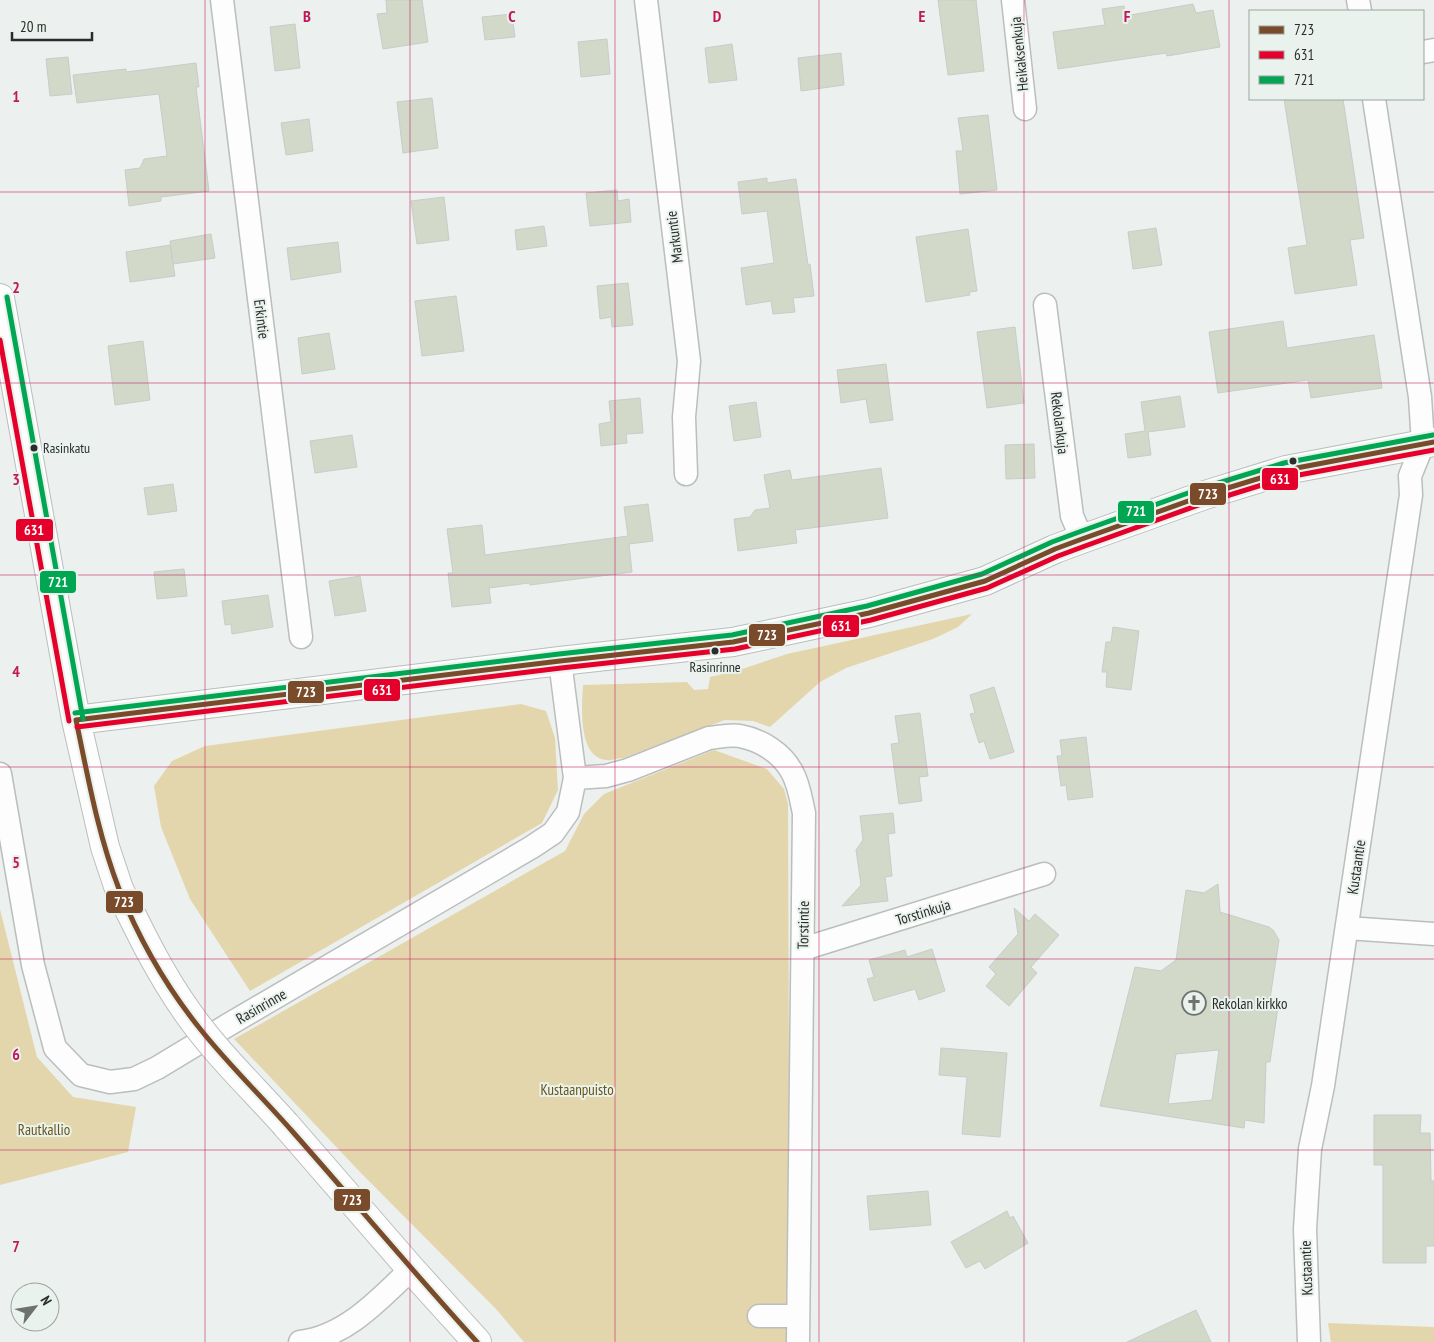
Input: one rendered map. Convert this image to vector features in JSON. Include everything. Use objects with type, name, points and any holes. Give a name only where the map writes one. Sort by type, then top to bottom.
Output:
[{"type":"main road","points":[[0,298],[76,720],[105,847],[120,889],[158,968],[188,1014],[225,1059],[286,1125],[477,1342]]},
{"type":"main road","points":[[76,720],[560,660],[733,642],[869,613],[985,580],[1082,539],[1205,495],[1286,470],[1429,443]]},
{"type":"street","name":"Erkintie","points":[[222,0],[300,637]]},
{"type":"street","name":"Markuntie","points":[[646,0],[689,361],[684,417],[686,474]]},
{"type":"street","name":"Heikaksenkuja","points":[[1013,0],[1025,109]]},
{"type":"street","name":"Kustaantie","points":[[1310,1342],[1305,1238],[1310,1150],[1323,1086],[1347,928],[1411,495],[1410,476],[1429,443],[1420,397],[1374,100]]},
{"type":"street","name":"Rekolankuja","points":[[1045,305],[1072,516],[1082,539]]},
{"type":"street","name":"Rasinrinne","points":[[0,774],[33,965],[55,1048],[81,1076],[110,1082],[134,1078],[158,1068],[228,1025],[532,848],[553,833],[568,812],[575,778],[560,660]]},
{"type":"street","name":"Torstintie","points":[[575,778],[606,776],[628,770],[709,738],[739,736],[767,746],[782,758],[793,773],[804,813],[798,1342]]},
{"type":"street","name":"Torstinkuja","points":[[803,949],[1044,874]]},
{"type":"street","points":[[1347,928],[1434,934]]},
{"type":"street","points":[[300,1342],[312,1341],[333,1333],[354,1320],[411,1269]]},
{"type":"street","points":[[759,1316],[798,1316]]},
{"type":"green space","points":[[972,614],[958,627],[933,639],[846,668],[820,682],[770,727],[753,721],[725,720],[623,758],[611,760],[597,757],[590,750],[586,741],[582,717],[583,685],[687,682],[694,690],[708,689],[710,677],[736,671],[787,654]]},
{"type":"green space","points":[[521,704],[546,711],[555,738],[558,790],[542,823],[250,991],[190,899],[161,827],[154,786],[172,761],[205,746]]},
{"type":"green space","name":"Kustaanpuisto","points":[[714,750],[767,769],[784,789],[788,804],[790,1342],[524,1342],[496,1309],[360,1172],[234,1039],[565,851],[584,814],[604,794]]},
{"type":"green space","name":"Rautkallio","points":[[0,909],[37,1057],[73,1097],[136,1107],[128,1152],[0,1185]]},
{"type":"green space","points":[[1328,1323],[1434,1327],[1434,1342],[1331,1342]]},
{"type":"building","points":[[386,0],[422,0],[428,42],[383,49],[377,14],[387,13]]},
{"type":"building","points":[[938,0],[976,0],[984,71],[948,75]]},
{"type":"building","points":[[1193,4],[1196,13],[1213,10],[1220,47],[1167,56],[1166,53],[1058,69],[1053,32],[1105,25],[1102,9],[1124,6],[1125,16]]},
{"type":"building","points":[[512,14],[515,37],[485,40],[482,17]]},
{"type":"building","points":[[295,24],[300,68],[275,71],[270,27]]},
{"type":"building","points":[[607,39],[610,74],[581,77],[578,42]]},
{"type":"building","points":[[732,44],[737,80],[709,83],[705,48]]},
{"type":"building","points":[[841,53],[844,85],[801,91],[798,58]]},
{"type":"building","points":[[68,57],[72,94],[50,96],[46,59]]},
{"type":"building","points":[[196,63],[199,87],[196,87],[209,191],[161,197],[161,201],[129,206],[125,170],[140,168],[144,159],[167,156],[159,94],[77,103],[73,75],[126,69],[126,72]]},
{"type":"building","points":[[432,98],[438,148],[403,153],[397,102]]},
{"type":"building","points":[[1284,100],[1343,100],[1364,238],[1350,240],[1357,285],[1295,294],[1288,248],[1307,245]]},
{"type":"building","points":[[988,115],[997,190],[960,194],[956,151],[963,151],[958,118]]},
{"type":"building","points":[[309,119],[313,151],[286,155],[281,123]]},
{"type":"building","points":[[767,178],[767,183],[796,179],[814,296],[793,298],[795,312],[773,314],[771,301],[746,305],[741,268],[774,263],[767,211],[742,214],[738,182]]},
{"type":"building","points":[[617,190],[618,201],[629,199],[631,222],[590,226],[586,193]]},
{"type":"building","points":[[444,197],[449,240],[417,244],[411,201]]},
{"type":"building","points":[[544,226],[547,246],[517,250],[515,230]]},
{"type":"building","points":[[1156,228],[1162,265],[1133,269],[1128,232]]},
{"type":"building","points":[[968,229],[977,291],[969,292],[970,295],[926,302],[916,237]]},
{"type":"building","points":[[211,234],[215,258],[173,264],[170,241]]},
{"type":"building","points":[[338,242],[341,272],[291,280],[287,248]]},
{"type":"building","points":[[170,245],[175,276],[130,282],[126,252]]},
{"type":"building","points":[[628,283],[633,325],[612,327],[611,317],[600,319],[597,286]]},
{"type":"building","points":[[456,296],[464,351],[422,356],[415,301]]},
{"type":"building","points":[[1283,321],[1287,348],[1374,335],[1382,388],[1311,398],[1308,380],[1218,393],[1209,332]]},
{"type":"building","points":[[1015,327],[1024,403],[987,408],[977,332]]},
{"type":"building","points":[[329,333],[335,369],[302,374],[298,338]]},
{"type":"building","points":[[143,341],[150,400],[115,405],[108,346]]},
{"type":"building","points":[[886,364],[893,420],[870,423],[866,399],[841,403],[837,370]]},
{"type":"building","points":[[1180,396],[1185,427],[1148,432],[1151,455],[1128,458],[1125,434],[1145,431],[1141,402]]},
{"type":"building","points":[[640,398],[643,433],[626,434],[627,443],[601,446],[599,424],[611,422],[609,401]]},
{"type":"building","points":[[756,402],[761,437],[734,441],[729,406]]},
{"type":"building","points":[[352,435],[357,467],[315,473],[310,441]]},
{"type":"building","points":[[1034,444],[1035,478],[1006,479],[1005,445]]},
{"type":"building","points":[[881,468],[888,518],[795,530],[797,543],[738,551],[734,519],[750,517],[755,510],[770,508],[764,475],[790,470],[792,480]]},
{"type":"building","points":[[173,484],[177,511],[148,515],[144,488]]},
{"type":"building","points":[[648,504],[653,541],[629,544],[632,572],[530,585],[529,583],[489,588],[491,603],[452,607],[448,573],[453,573],[447,529],[482,525],[485,555],[628,536],[624,507]]},
{"type":"building","points":[[184,569],[187,596],[157,599],[154,572]]},
{"type":"building","points":[[360,576],[366,611],[335,616],[329,581]]},
{"type":"building","points":[[268,595],[273,627],[232,634],[231,624],[225,625],[222,601]]},
{"type":"building","points":[[1113,627],[1139,631],[1131,690],[1106,687],[1107,672],[1102,672],[1106,642],[1111,642]]},
{"type":"building","points":[[994,687],[1014,752],[990,759],[984,741],[979,743],[970,714],[975,713],[970,695]]},
{"type":"building","points":[[920,713],[928,776],[919,777],[922,801],[899,804],[891,744],[899,743],[895,716]]},
{"type":"building","points":[[1086,737],[1093,797],[1068,800],[1066,785],[1061,786],[1057,756],[1062,756],[1060,740]]},
{"type":"building","points":[[893,813],[895,833],[888,834],[892,876],[885,877],[888,901],[842,906],[861,885],[856,850],[863,840],[860,816]]},
{"type":"building","name":"Rekolan kirkko","points":[[1218,884],[1220,912],[1269,927],[1279,940],[1269,1005],[1278,1007],[1270,1062],[1266,1062],[1264,1123],[1245,1120],[1244,1128],[1100,1106],[1135,967],[1161,971],[1176,960],[1186,890],[1204,893]],"holes":[[[1219,1050],[1212,1100],[1168,1104],[1176,1054]]]},
{"type":"building","points":[[1014,908],[1029,921],[1035,914],[1059,935],[1031,967],[1037,973],[1009,1006],[986,986],[996,974],[989,967],[1018,934]]},
{"type":"building","points":[[932,949],[945,991],[919,1000],[915,989],[874,1001],[867,979],[874,977],[869,960],[905,950],[907,957]]},
{"type":"building","points":[[941,1048],[1007,1053],[1000,1137],[962,1134],[967,1077],[939,1075]]},
{"type":"building","points":[[1374,1115],[1421,1115],[1420,1133],[1430,1133],[1431,1181],[1434,1181],[1434,1246],[1426,1246],[1426,1263],[1383,1263],[1383,1165],[1374,1165]]},
{"type":"building","points":[[928,1191],[931,1225],[870,1230],[867,1196]]},
{"type":"building","points":[[1007,1211],[1010,1218],[1013,1216],[1028,1243],[985,1269],[980,1261],[966,1268],[951,1242]]},
{"type":"building","points":[[1196,1310],[1211,1342],[1127,1342]]},
{"type":"transit line","name":"721","points":[[7,297],[83,719]]},
{"type":"transit line","name":"631","points":[[0,340],[69,721]]},
{"type":"transit line","name":"721","points":[[75,713],[559,654],[732,635],[867,606],[982,574],[1052,542],[1079,532],[1202,488],[1284,463],[1433,435]]},
{"type":"transit line","name":"723","points":[[76,720],[560,661],[733,642],[869,613],[985,581],[1055,549],[1082,539],[1205,495],[1286,470],[1434,442]]},
{"type":"transit line","name":"631","points":[[77,727],[561,668],[735,649],[871,620],[987,588],[1085,546],[1207,502],[1288,477],[1434,450]]},
{"type":"transit line","name":"723","points":[[76,720],[94,806],[112,869],[135,926],[165,980],[212,1043],[292,1131],[477,1342]]},
{"type":"place","name":"Rasinkatu","points":[[34,448]]},
{"type":"place","name":"Rasinrinne","points":[[715,651]]},
{"type":"place","name":"Rekolan kirkko","points":[[1194,1003]]}]
